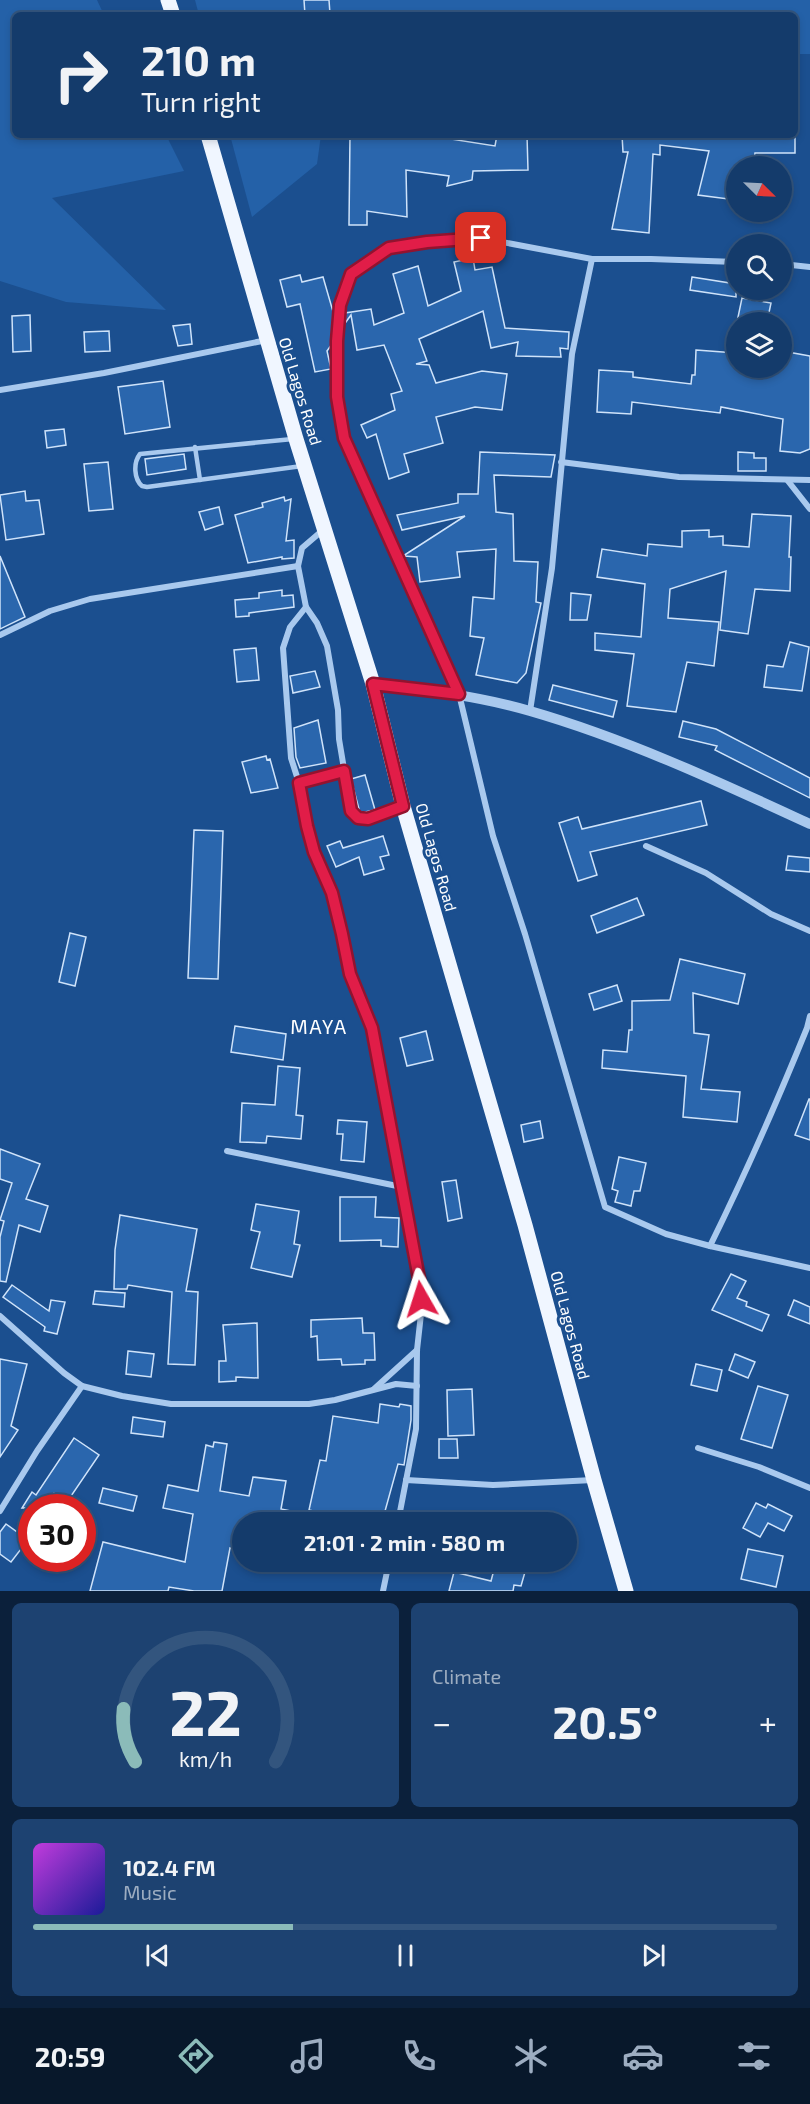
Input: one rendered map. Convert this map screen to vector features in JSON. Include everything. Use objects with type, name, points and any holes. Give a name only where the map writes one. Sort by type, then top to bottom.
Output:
[{"type":"main road","name":"Old Lagos Road","points":[[209,138],[296,439],[373,684],[403,806],[525,1224],[626,1591]]},
{"type":"street","points":[[726,262],[592,259],[481,238],[427,242],[389,248],[351,274],[340,305],[337,397],[344,438],[459,694],[493,836],[525,934],[605,1207],[666,1233],[710,1246],[810,1268]]},
{"type":"street","points":[[530,711],[552,568],[572,354],[592,259]]},
{"type":"street","points":[[792,265],[810,267]]},
{"type":"street","points":[[0,390],[104,373],[267,340]]},
{"type":"street","points":[[561,462],[679,477],[810,480]]},
{"type":"street","points":[[788,481],[810,509]]},
{"type":"street","points":[[325,529],[302,548],[298,566],[306,607],[317,623],[327,646],[351,811],[358,818],[368,819],[403,806]]},
{"type":"street","points":[[0,635],[50,611],[90,599],[298,566]]},
{"type":"street","points":[[306,607],[290,627],[283,648],[291,758],[299,783],[314,852],[332,893],[350,974],[372,1028],[420,1284],[422,1314],[417,1350],[416,1429],[400,1512]]},
{"type":"street","points":[[373,684],[459,694],[530,711],[621,741],[810,824]]},
{"type":"street","points":[[299,783],[344,771]]},
{"type":"street","points":[[646,846],[706,873],[729,885],[771,914],[810,931]]},
{"type":"street","points":[[710,1246],[808,1029],[810,1016]]},
{"type":"street","points":[[227,1151],[402,1187]]},
{"type":"street","points":[[0,1316],[82,1386],[123,1396],[171,1404],[309,1404],[335,1400],[396,1384],[417,1386]]},
{"type":"street","points":[[374,1389],[417,1350]]},
{"type":"street","points":[[0,1511],[37,1451],[82,1386]]},
{"type":"street","points":[[698,1448],[759,1467],[810,1488]]},
{"type":"street","points":[[406,1480],[493,1485],[594,1480]]},
{"type":"street","points":[[383,1591],[387,1572]]},
{"type":"lane","points":[[296,439],[140,454],[135,465],[137,480],[142,486],[147,487],[305,465]]},
{"type":"lane","points":[[195,447],[200,480]]},
{"type":"shaded area","points":[[0,0],[97,0],[103,12],[12,12],[12,138],[168,138],[184,171],[52,198],[166,310],[66,302],[0,281]]},
{"type":"shaded area","points":[[195,0],[810,0],[810,54],[798,54],[798,12],[198,12]]},
{"type":"shaded area","points":[[231,138],[321,138],[317,164],[252,217]]},
{"type":"building","points":[[304,0],[329,0],[330,12],[305,12]]},
{"type":"building","points":[[350,138],[444,138],[495,146],[496,138],[527,138],[528,170],[473,171],[472,180],[447,186],[449,176],[406,170],[407,217],[367,211],[367,225],[349,225]]},
{"type":"building","points":[[622,138],[795,138],[795,153],[726,156],[726,199],[698,195],[709,151],[660,145],[660,155],[653,154],[649,233],[612,229],[628,152],[623,152]]},
{"type":"building","points":[[473,258],[475,270],[492,267],[505,328],[569,332],[568,349],[560,348],[561,357],[516,356],[518,342],[491,348],[483,311],[419,339],[427,361],[416,364],[429,365],[436,383],[482,371],[507,374],[502,410],[475,407],[436,417],[443,443],[404,454],[409,472],[389,479],[376,434],[367,438],[361,425],[395,410],[391,394],[402,391],[384,345],[357,350],[351,315],[343,326],[345,313],[371,309],[374,325],[404,313],[393,274],[418,266],[428,306],[461,291],[454,262]]},
{"type":"building","points":[[300,275],[302,282],[323,277],[334,315],[332,344],[327,351],[331,369],[315,372],[300,304],[287,307],[280,280]]},
{"type":"building","points":[[692,277],[726,282],[726,295],[690,290]]},
{"type":"building","points":[[742,300],[771,303],[769,312],[739,312]]},
{"type":"building","points":[[30,315],[31,351],[13,352],[12,316]]},
{"type":"building","points":[[190,324],[192,344],[178,346],[173,326]]},
{"type":"building","points":[[109,331],[110,351],[85,352],[84,332]]},
{"type":"building","points":[[696,350],[726,352],[726,378],[792,378],[792,353],[810,356],[810,449],[800,453],[780,451],[783,419],[721,407],[720,413],[632,402],[631,414],[597,412],[599,370],[633,372],[633,377],[691,384],[692,375],[695,375]]},
{"type":"building","points":[[163,381],[170,427],[125,434],[118,387]]},
{"type":"building","points":[[64,429],[66,445],[47,448],[45,431]]},
{"type":"building","points":[[480,452],[555,455],[551,477],[494,475],[496,512],[513,514],[514,561],[538,562],[536,602],[541,603],[526,673],[517,683],[476,675],[484,638],[470,636],[473,597],[494,599],[496,549],[457,552],[460,577],[420,582],[417,557],[403,556],[465,516],[402,530],[397,515],[458,503],[458,494],[478,494]]},
{"type":"building","points":[[738,452],[754,453],[754,458],[766,458],[766,471],[738,471]]},
{"type":"building","points":[[184,454],[186,469],[147,475],[145,459]]},
{"type":"building","points":[[108,462],[113,509],[89,511],[84,464]]},
{"type":"building","points":[[25,491],[26,501],[39,500],[44,534],[6,540],[0,495]]},
{"type":"building","points":[[284,497],[285,501],[291,499],[286,541],[294,540],[294,558],[282,559],[282,557],[248,563],[235,515],[263,507],[262,503]]},
{"type":"building","points":[[219,507],[223,524],[205,530],[199,512]]},
{"type":"building","points":[[752,514],[791,516],[790,591],[755,589],[748,634],[720,630],[726,571],[670,589],[668,618],[719,622],[714,666],[687,662],[676,712],[627,706],[634,654],[595,650],[595,633],[641,637],[645,584],[597,577],[602,549],[647,556],[648,544],[682,547],[682,531],[709,530],[709,537],[723,536],[723,545],[749,547]]},
{"type":"building","points":[[0,556],[25,617],[0,629]]},
{"type":"building","points":[[282,590],[282,596],[293,595],[294,607],[236,617],[235,600],[259,598],[259,593]]},
{"type":"building","points":[[571,593],[591,595],[587,620],[570,620]]},
{"type":"building","points":[[790,642],[809,647],[802,691],[764,687],[767,665],[783,667]]},
{"type":"building","points":[[256,648],[259,680],[237,682],[234,650]]},
{"type":"building","points":[[315,671],[320,687],[293,693],[290,676]]},
{"type":"building","points":[[553,685],[617,701],[613,717],[549,700]]},
{"type":"building","points":[[318,720],[326,763],[300,768],[296,757],[294,728]]},
{"type":"building","points":[[683,721],[716,729],[810,778],[810,798],[715,750],[717,746],[679,737]]},
{"type":"building","points":[[266,756],[267,760],[270,759],[278,788],[251,793],[242,762]]},
{"type":"building","points":[[365,775],[375,810],[360,813],[351,779]]},
{"type":"building","points":[[701,801],[707,825],[590,852],[597,875],[578,881],[559,823],[578,817],[582,829]]},
{"type":"building","points":[[194,830],[223,831],[218,979],[188,978]]},
{"type":"building","points":[[383,836],[389,855],[380,857],[384,869],[364,875],[359,857],[336,867],[327,846],[340,841],[343,848]]},
{"type":"building","points":[[788,856],[810,858],[810,872],[786,870]]},
{"type":"building","points":[[637,898],[644,915],[597,933],[591,916]]},
{"type":"building","points":[[70,933],[86,937],[75,986],[59,982]]},
{"type":"building","points":[[680,959],[745,974],[738,1004],[693,993],[694,1033],[709,1035],[701,1089],[740,1092],[737,1122],[683,1117],[686,1076],[602,1068],[603,1050],[627,1052],[629,1030],[632,1030],[632,1001],[670,1000]]},
{"type":"building","points":[[617,985],[622,1001],[594,1010],[589,994]]},
{"type":"building","points":[[235,1026],[286,1034],[283,1060],[231,1052]]},
{"type":"building","points":[[426,1031],[433,1060],[407,1066],[400,1038]]},
{"type":"building","points":[[278,1066],[300,1068],[296,1115],[303,1116],[301,1139],[267,1136],[266,1143],[240,1142],[242,1103],[275,1105]]},
{"type":"building","points":[[810,1099],[810,1140],[795,1135]]},
{"type":"building","points":[[338,1120],[367,1122],[364,1162],[341,1160],[343,1134],[337,1134]]},
{"type":"building","points":[[540,1121],[543,1138],[524,1142],[521,1125]]},
{"type":"building","points":[[0,1149],[40,1164],[26,1199],[48,1206],[40,1232],[19,1225],[6,1282],[0,1281],[0,1237],[4,1221],[0,1220],[12,1183],[0,1179]]},
{"type":"building","points":[[619,1157],[646,1163],[640,1191],[634,1191],[631,1206],[615,1202],[618,1191],[612,1189]]},
{"type":"building","points":[[456,1180],[462,1218],[448,1221],[442,1182]]},
{"type":"building","points":[[340,1197],[376,1197],[375,1217],[399,1218],[398,1247],[381,1246],[381,1240],[340,1241]]},
{"type":"building","points":[[256,1204],[299,1211],[294,1244],[300,1245],[292,1277],[251,1268],[260,1232],[251,1230]]},
{"type":"building","points":[[120,1215],[197,1229],[186,1291],[198,1292],[195,1365],[168,1364],[172,1292],[128,1285],[127,1289],[114,1289],[115,1250]]},
{"type":"building","points":[[731,1274],[746,1281],[737,1298],[747,1302],[746,1306],[769,1315],[762,1331],[712,1310]]},
{"type":"building","points":[[12,1285],[49,1311],[51,1300],[65,1302],[57,1334],[44,1331],[45,1327],[3,1297]]},
{"type":"building","points":[[95,1291],[125,1293],[124,1307],[93,1304]]},
{"type":"building","points":[[794,1300],[810,1307],[810,1324],[788,1315]]},
{"type":"building","points":[[362,1318],[363,1333],[374,1333],[375,1360],[365,1360],[365,1364],[342,1365],[341,1359],[318,1360],[317,1336],[311,1337],[311,1320]]},
{"type":"building","points":[[257,1323],[258,1378],[236,1377],[236,1381],[219,1382],[219,1361],[226,1361],[223,1325]]},
{"type":"building","points":[[128,1351],[154,1354],[151,1377],[126,1374]]},
{"type":"building","points":[[735,1354],[755,1362],[748,1378],[729,1370]]},
{"type":"building","points":[[0,1359],[27,1364],[11,1426],[18,1430],[0,1457]]},
{"type":"building","points":[[696,1364],[722,1370],[717,1391],[691,1385]]},
{"type":"building","points":[[758,1386],[788,1395],[772,1448],[741,1439]]},
{"type":"building","points":[[472,1389],[474,1435],[448,1436],[447,1390]]},
{"type":"building","points":[[380,1404],[411,1406],[404,1465],[398,1464],[385,1512],[309,1510],[320,1460],[326,1461],[333,1416],[378,1423]]},
{"type":"building","points":[[133,1417],[165,1422],[163,1437],[131,1433]]},
{"type":"building","points":[[74,1438],[99,1455],[72,1494],[37,1494]]},
{"type":"building","points":[[439,1439],[457,1439],[458,1458],[439,1458]]},
{"type":"building","points":[[214,1442],[227,1444],[220,1491],[249,1496],[253,1477],[286,1481],[281,1509],[296,1512],[232,1512],[232,1548],[230,1548],[222,1591],[194,1591],[169,1587],[168,1591],[90,1591],[103,1542],[185,1562],[193,1514],[163,1508],[168,1485],[198,1491],[206,1445],[213,1447]]},
{"type":"building","points":[[103,1488],[137,1496],[133,1511],[99,1503]]},
{"type":"building","points":[[756,1503],[766,1508],[768,1504],[792,1516],[784,1531],[768,1523],[760,1537],[743,1528]]},
{"type":"building","points":[[6,1524],[18,1533],[18,1553],[11,1562],[0,1554],[0,1532]]},
{"type":"building","points":[[748,1549],[783,1556],[776,1587],[741,1579]]},
{"type":"building","points":[[454,1572],[491,1581],[493,1572],[525,1572],[521,1586],[514,1585],[513,1591],[449,1591]]},
{"type":"district","name":"MAYA","points":[[319,1026]]},
{"type":"route","points":[[421,1299],[372,1028],[350,974],[332,893],[314,852],[299,783],[344,771],[351,811],[358,818],[368,819],[403,806],[373,684],[459,694],[344,438],[337,397],[337,341],[340,305],[351,274],[389,248],[427,242],[481,238]]}]
